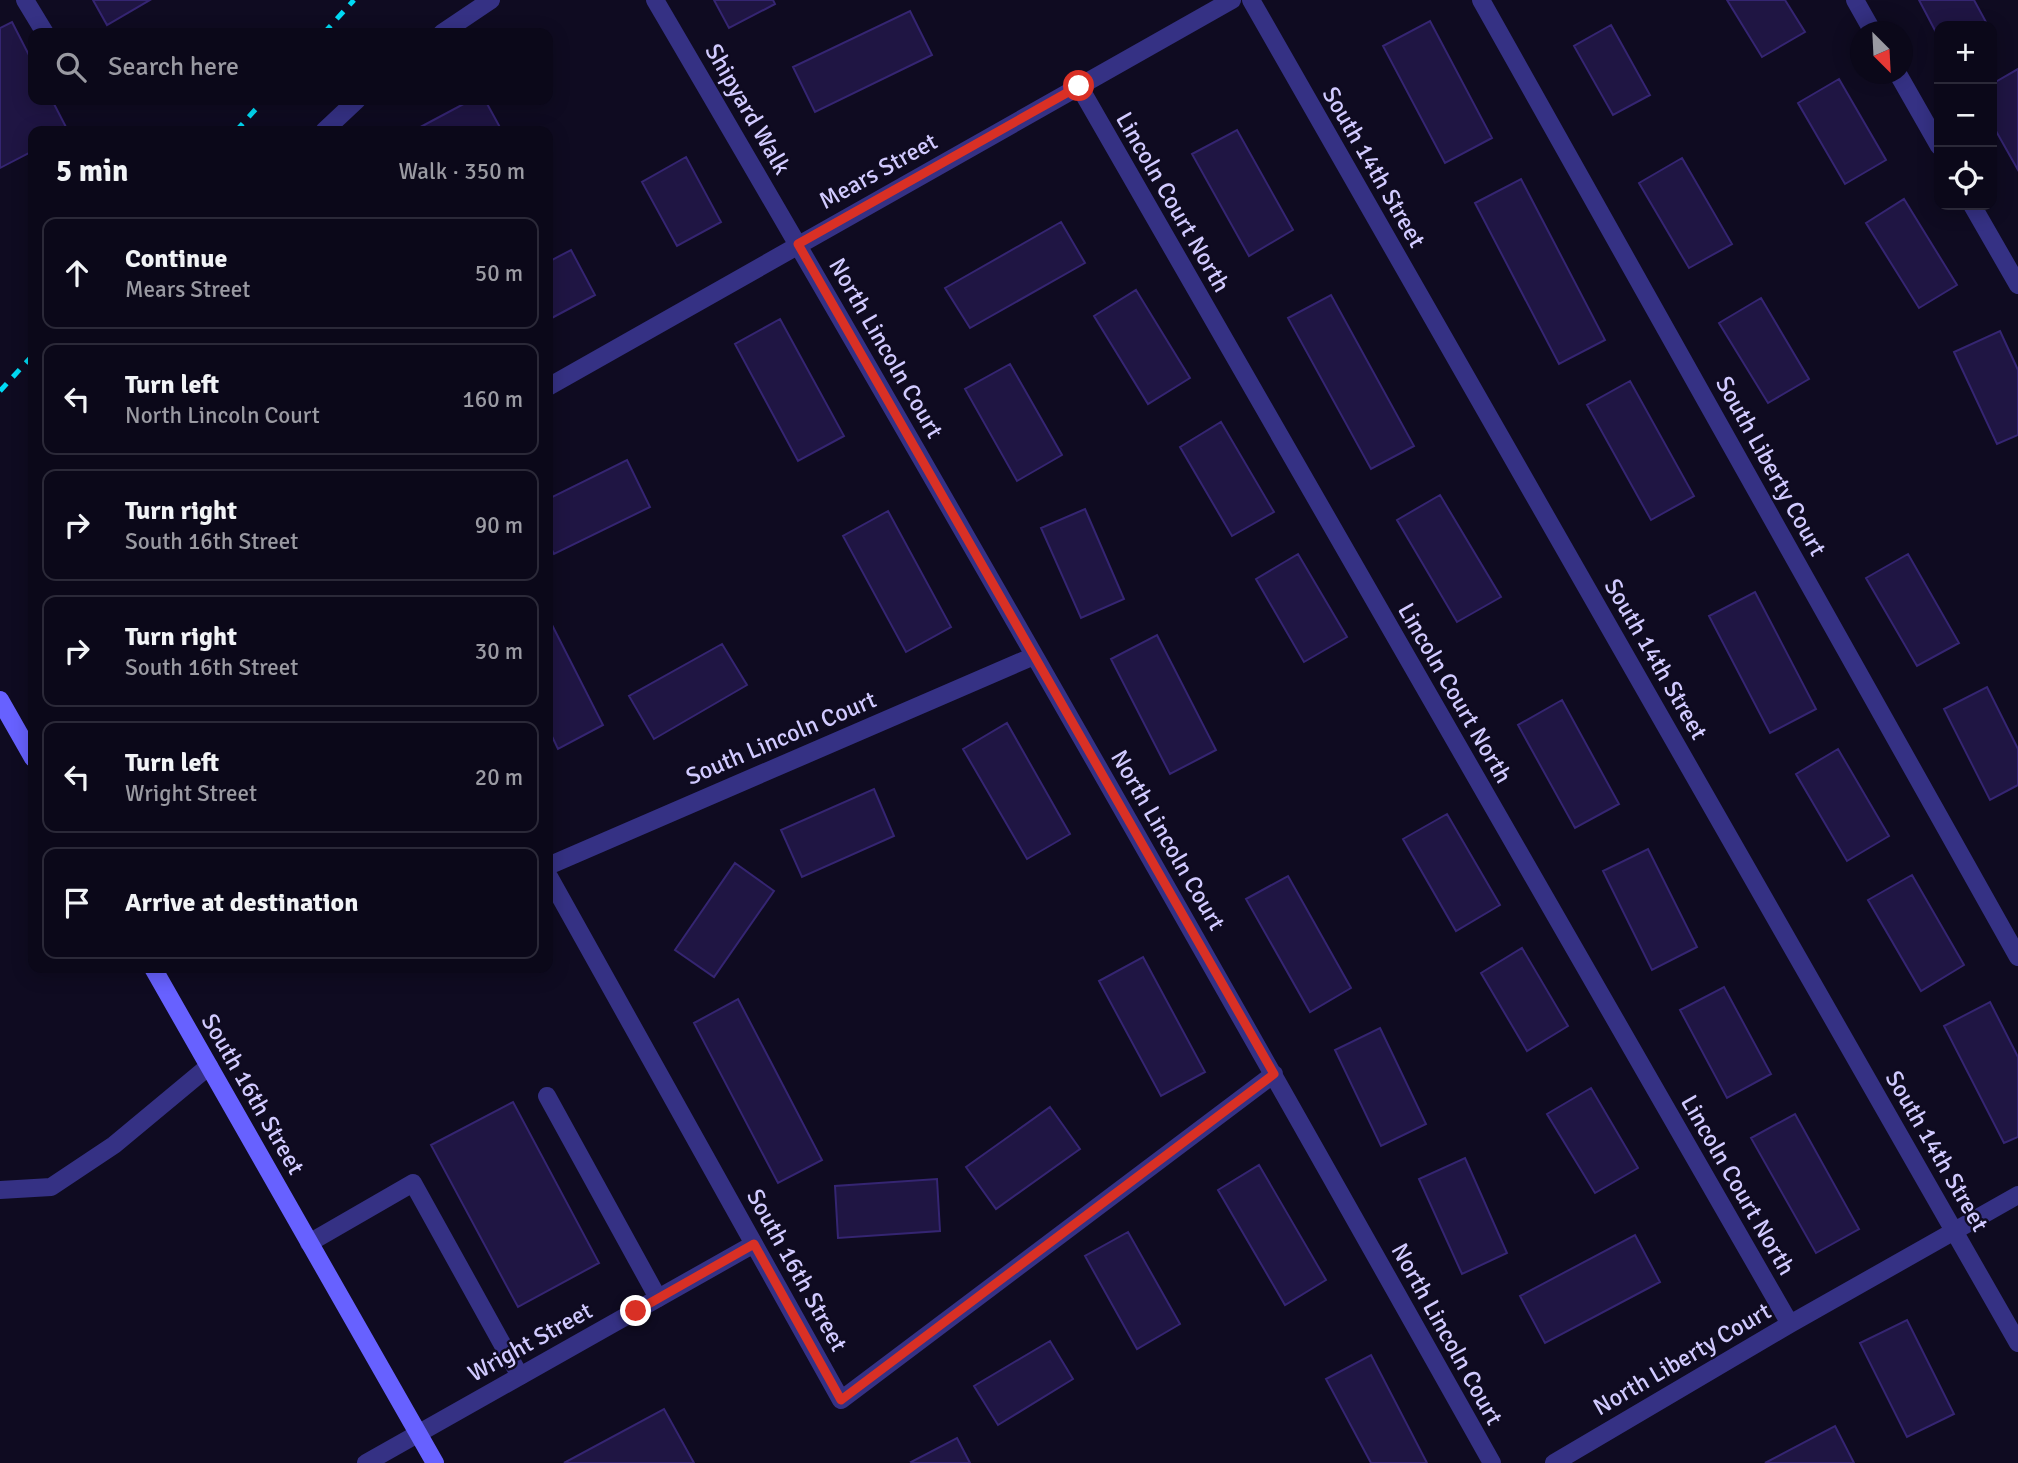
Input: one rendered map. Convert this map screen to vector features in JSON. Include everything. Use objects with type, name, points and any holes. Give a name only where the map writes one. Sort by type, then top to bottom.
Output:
[{"type":"main road","points":[[0,700],[28,749]]},
{"type":"main road","name":"South 16th Street","points":[[156,973],[435,1463]]},
{"type":"street","points":[[25,0],[42,28]]},
{"type":"street","points":[[449,28],[491,0]]},
{"type":"street","name":"Shipyard Walk","points":[[655,0],[798,244]]},
{"type":"street","name":"Mears Street","points":[[553,384],[1232,0]]},
{"type":"street","name":"South 14th Street","points":[[1251,0],[2018,1343]]},
{"type":"street","name":"South Liberty Court","points":[[1480,0],[2018,957]]},
{"type":"street","points":[[1855,0],[1867,21]]},
{"type":"street","points":[[1904,84],[1934,137]]},
{"type":"street","name":"Lincoln Court North","points":[[1079,86],[1790,1324]]},
{"type":"street","points":[[329,126],[352,105]]},
{"type":"street","points":[[1975,210],[2018,285]]},
{"type":"street","name":"North Lincoln Court","points":[[798,244],[1274,1074],[1492,1463]]},
{"type":"street","name":"South Lincoln Court","points":[[553,864],[1034,656]]},
{"type":"street","name":"South 16th Street","points":[[553,884],[841,1400],[1274,1074]]},
{"type":"street","points":[[0,1190],[51,1187],[114,1144],[209,1066]]},
{"type":"street","points":[[547,1096],[658,1298]]},
{"type":"street","points":[[309,1243],[413,1183],[520,1376]]},
{"type":"street","name":"North Liberty Court","points":[[1554,1463],[1790,1324],[2018,1195]]},
{"type":"street","name":"Wright Street","points":[[366,1463],[754,1244]]},
{"type":"building","points":[[93,0],[150,0],[107,25]]},
{"type":"building","points":[[714,0],[773,0],[775,4],[729,28]]},
{"type":"building","points":[[1727,0],[1785,0],[1805,32],[1762,57]]},
{"type":"building","points":[[1919,0],[1974,0],[1985,21],[1934,21],[1934,28]]},
{"type":"building","points":[[910,11],[932,55],[815,112],[793,67]]},
{"type":"building","points":[[1430,21],[1492,138],[1445,163],[1383,46]]},
{"type":"building","points":[[12,22],[28,53],[28,105],[55,105],[65,126],[28,126],[28,154],[0,168],[0,28]]},
{"type":"building","points":[[1611,25],[1650,95],[1613,115],[1574,46]]},
{"type":"building","points":[[2018,69],[2018,170],[1997,133],[1997,81]]},
{"type":"building","points":[[1839,79],[1886,160],[1845,184],[1798,103]]},
{"type":"building","points":[[462,105],[488,105],[499,126],[422,126]]},
{"type":"building","points":[[1237,130],[1293,230],[1249,256],[1192,154]]},
{"type":"building","points":[[686,157],[721,222],[677,246],[642,182]]},
{"type":"building","points":[[1682,158],[1732,244],[1689,268],[1639,183]]},
{"type":"building","points":[[1521,179],[1605,340],[1559,364],[1475,203]]},
{"type":"building","points":[[1904,199],[1957,285],[1919,308],[1866,223]]},
{"type":"building","points":[[1061,222],[1085,263],[970,328],[945,288]]},
{"type":"building","points":[[571,250],[595,295],[553,317],[553,259]]},
{"type":"building","points":[[1136,290],[1190,378],[1148,404],[1094,316]]},
{"type":"building","points":[[1331,295],[1414,446],[1371,469],[1288,318]]},
{"type":"building","points":[[1761,298],[1809,379],[1768,403],[1719,323]]},
{"type":"building","points":[[780,319],[844,436],[798,461],[735,344]]},
{"type":"building","points":[[2000,331],[2018,370],[2018,435],[1997,444],[1954,352]]},
{"type":"building","points":[[1010,364],[1062,455],[1017,481],[965,389]]},
{"type":"building","points":[[1630,381],[1694,496],[1651,520],[1587,405]]},
{"type":"building","points":[[1221,422],[1274,512],[1232,536],[1180,447]]},
{"type":"building","points":[[627,460],[650,507],[554,554],[553,497]]},
{"type":"building","points":[[1440,495],[1501,597],[1457,622],[1397,520]]},
{"type":"building","points":[[1085,509],[1124,599],[1081,618],[1041,528]]},
{"type":"building","points":[[888,511],[951,627],[906,652],[843,536]]},
{"type":"building","points":[[1298,554],[1347,637],[1304,662],[1256,579]]},
{"type":"building","points":[[1908,554],[1959,643],[1917,666],[1866,578]]},
{"type":"building","points":[[1755,592],[1816,709],[1770,733],[1709,616]]},
{"type":"building","points":[[553,627],[603,725],[558,749],[553,738]]},
{"type":"building","points":[[1157,635],[1216,750],[1170,774],[1111,659]]},
{"type":"building","points":[[722,644],[747,685],[654,739],[629,696]]},
{"type":"building","points":[[1987,687],[2018,749],[2018,785],[1990,800],[1944,709]]},
{"type":"building","points":[[1562,700],[1619,804],[1575,828],[1518,725]]},
{"type":"building","points":[[1007,723],[1070,834],[1027,859],[963,749]]},
{"type":"building","points":[[1838,749],[1889,836],[1847,861],[1796,774]]},
{"type":"building","points":[[874,789],[894,836],[802,877],[781,830]]},
{"type":"building","points":[[1447,814],[1500,905],[1456,931],[1403,839]]},
{"type":"building","points":[[1648,849],[1697,947],[1652,970],[1603,871]]},
{"type":"building","points":[[735,863],[774,891],[714,977],[675,950]]},
{"type":"building","points":[[1912,875],[1964,965],[1921,991],[1868,900]]},
{"type":"building","points":[[1288,876],[1351,988],[1310,1012],[1246,899]]},
{"type":"building","points":[[1522,948],[1568,1026],[1527,1051],[1481,973]]},
{"type":"building","points":[[1143,957],[1205,1072],[1161,1096],[1099,981]]},
{"type":"building","points":[[1724,987],[1771,1074],[1727,1098],[1680,1010]]},
{"type":"building","points":[[738,999],[822,1160],[778,1183],[694,1023]]},
{"type":"building","points":[[1990,1002],[2018,1057],[2018,1137],[2004,1143],[1944,1026]]},
{"type":"building","points":[[1380,1028],[1426,1124],[1381,1146],[1335,1050]]},
{"type":"building","points":[[1591,1088],[1638,1168],[1595,1193],[1547,1114]]},
{"type":"building","points":[[513,1102],[599,1263],[518,1307],[431,1145]]},
{"type":"building","points":[[1050,1107],[1080,1149],[996,1209],[966,1167]]},
{"type":"building","points":[[1795,1114],[1859,1229],[1816,1253],[1751,1138]]},
{"type":"building","points":[[1465,1158],[1507,1253],[1462,1274],[1419,1179]]},
{"type":"building","points":[[1259,1165],[1326,1280],[1285,1305],[1218,1190]]},
{"type":"building","points":[[937,1179],[940,1231],[838,1238],[835,1186]]},
{"type":"building","points":[[1128,1232],[1180,1324],[1137,1349],[1085,1256]]},
{"type":"building","points":[[1635,1235],[1660,1282],[1545,1343],[1520,1296]]},
{"type":"building","points":[[1907,1320],[1954,1414],[1907,1437],[1860,1343]]},
{"type":"building","points":[[1050,1341],[1073,1379],[998,1425],[974,1386]]},
{"type":"building","points":[[1371,1355],[1427,1463],[1371,1463],[1326,1379]]},
{"type":"building","points":[[664,1409],[694,1463],[564,1463]]},
{"type":"building","points":[[1835,1426],[1854,1463],[1765,1463]]},
{"type":"building","points":[[957,1438],[970,1463],[911,1462]]},
{"type":"railway","points":[[329,28],[354,0]]},
{"type":"railway","points":[[241,126],[259,105]]},
{"type":"railway","points":[[0,391],[28,360]]},
{"type":"route","points":[[636,1311],[754,1244],[841,1400],[1274,1074],[798,244],[1079,86]]}]
